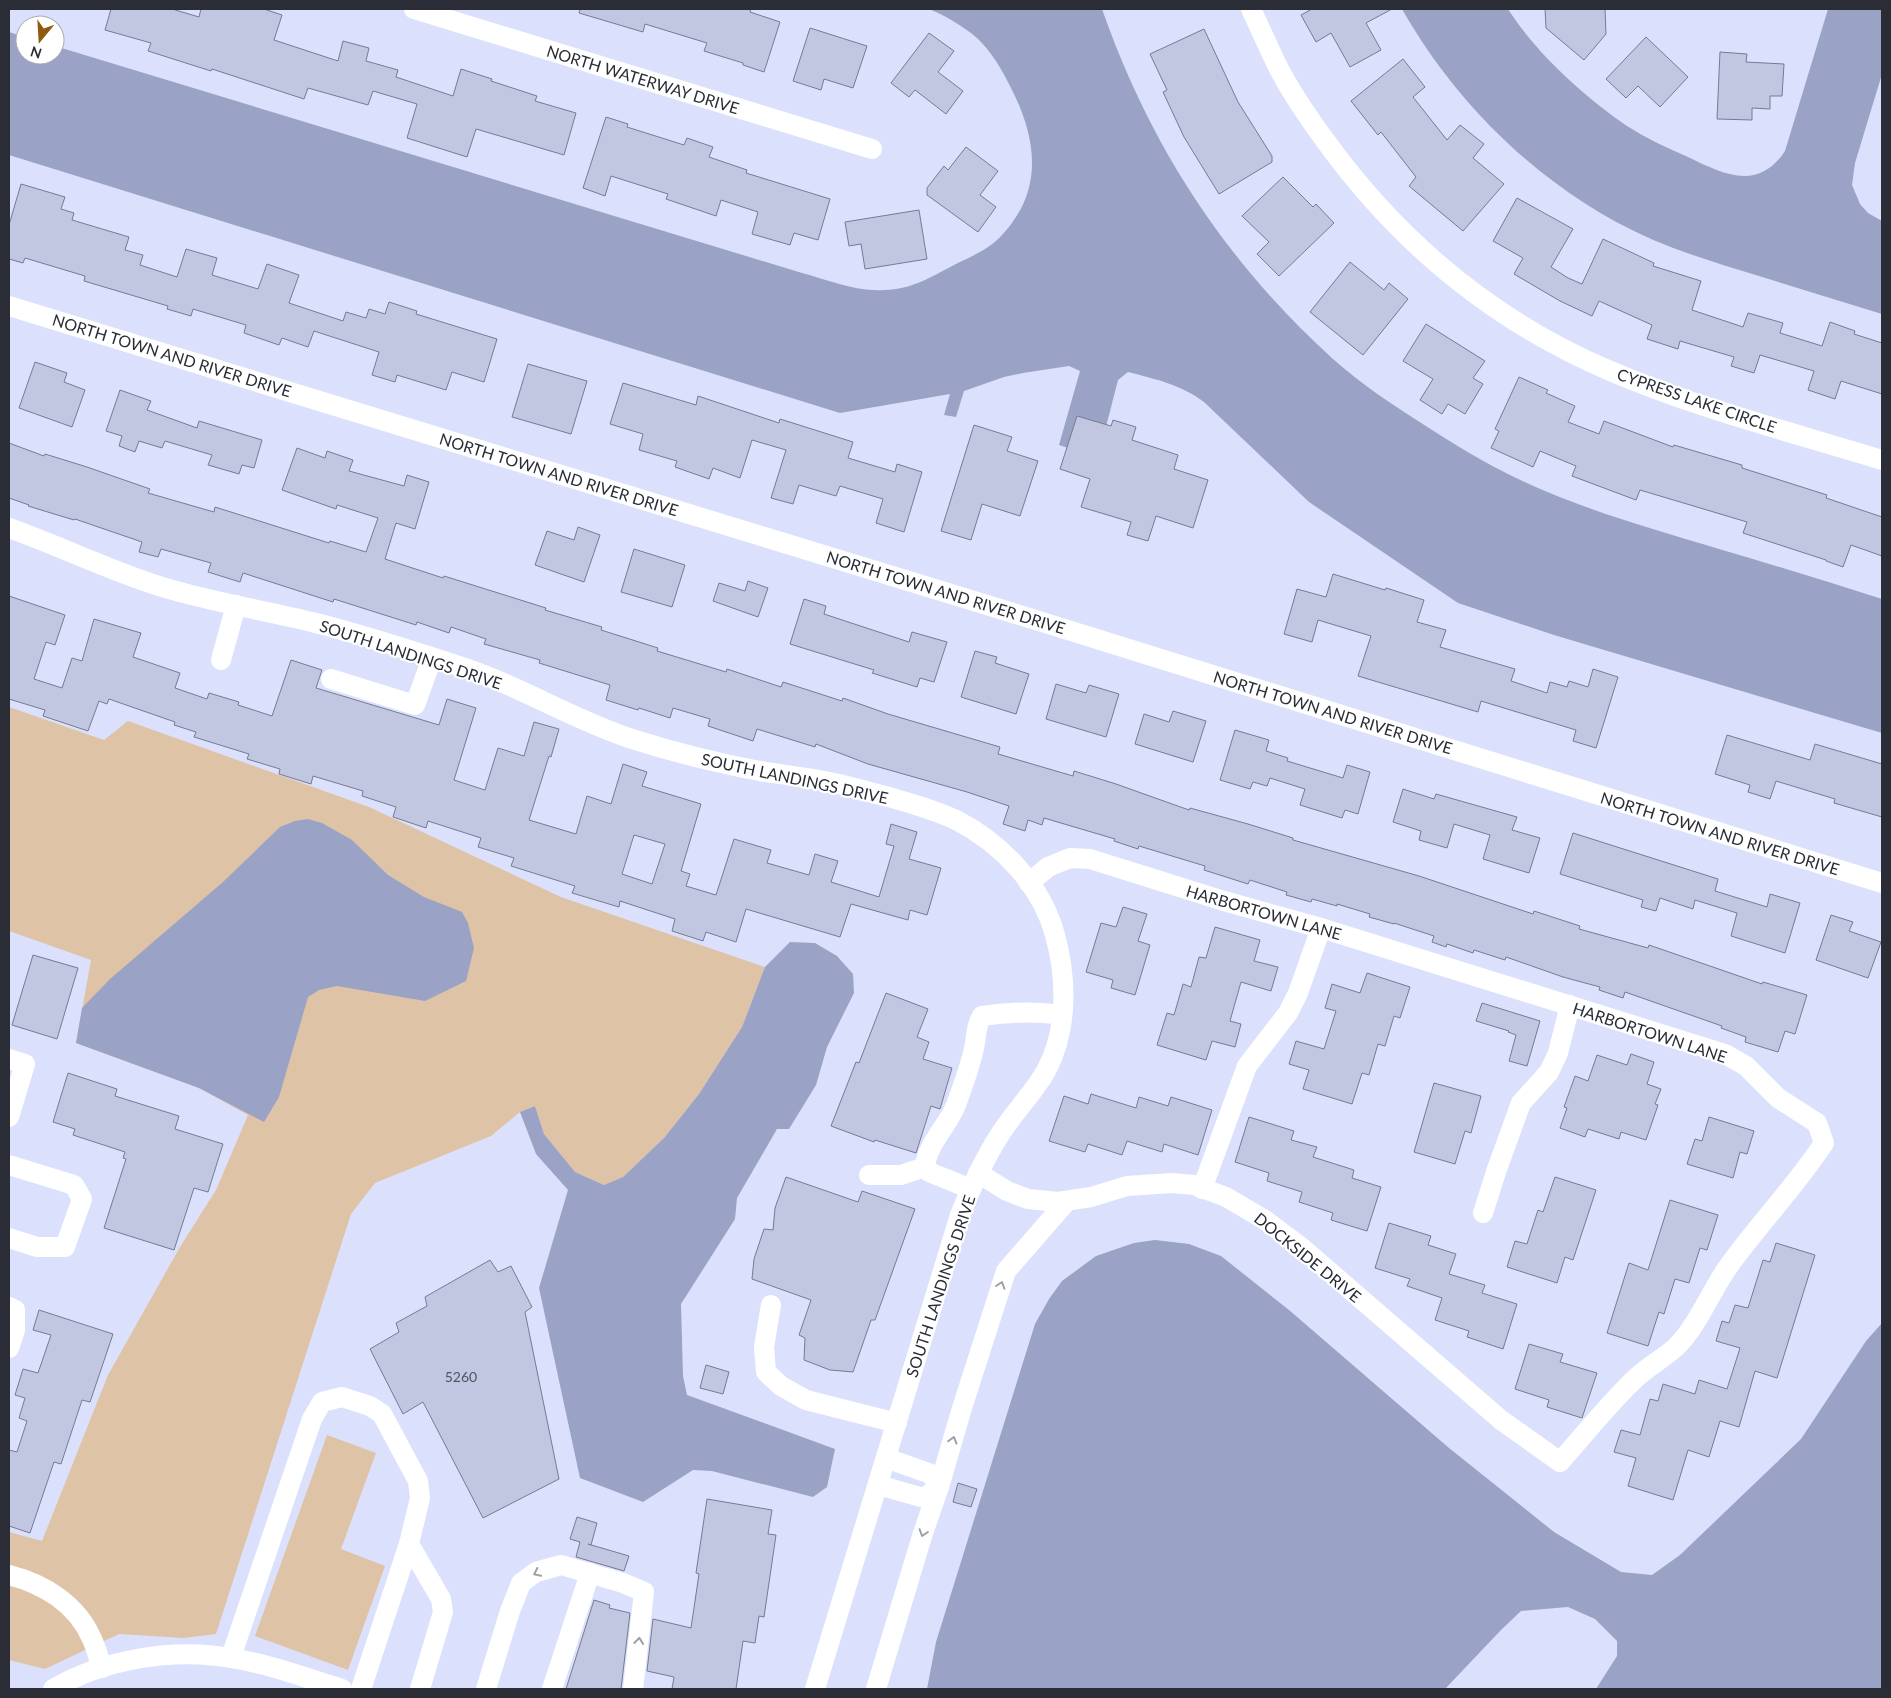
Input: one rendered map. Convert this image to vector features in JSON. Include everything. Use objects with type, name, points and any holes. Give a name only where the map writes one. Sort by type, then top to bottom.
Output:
[{"type":"street","name":"NORTH WATERWAY DRIVE","points":[[414,9],[872,149]]},
{"type":"street","name":"CYPRESS LAKE CIRCLE","points":[[1252,9],[1281,72],[1307,116],[1341,162],[1399,230],[1441,268],[1475,294],[1514,320],[1561,347],[1606,370],[1645,386],[1882,460]]},
{"type":"street","name":"NORTH TOWN AND RIVER DRIVE","points":[[9,306],[1017,614],[1882,883]]},
{"type":"street","name":"SOUTH LANDINGS DRIVE","points":[[9,528],[51,543],[116,571],[160,586],[318,624],[504,682],[631,738],[713,761],[838,784],[939,812],[962,823],[1001,850],[1029,883],[1043,906],[1054,930],[1060,956],[1064,1005],[1055,1051],[1044,1073],[1000,1134],[974,1181],[960,1215],[816,1689]]},
{"type":"street","points":[[221,660],[236,605]]},
{"type":"street","points":[[331,679],[415,705],[432,658]]},
{"type":"street","name":"HARBORTOWN LANE","points":[[1029,883],[1048,867],[1070,858],[1090,859],[1224,901],[1321,928],[1725,1054],[1746,1066],[1778,1098],[1818,1123],[1824,1143],[1806,1170],[1714,1287],[1691,1328],[1676,1347],[1638,1376],[1560,1462],[1542,1448]]},
{"type":"street","points":[[1202,1189],[1246,1066],[1288,1013],[1306,973],[1321,928]]},
{"type":"street","points":[[1483,1213],[1521,1103],[1548,1072],[1558,1053],[1570,1006]]},
{"type":"street","points":[[869,1175],[901,1175],[925,1167],[926,1157],[930,1148],[943,1130],[956,1105],[975,1042],[976,1029],[982,1016],[1041,1012],[1062,1015]]},
{"type":"street","points":[[9,1117],[17,1061]]},
{"type":"street","points":[[9,1165],[74,1185],[82,1199],[65,1246],[37,1248],[9,1238]]},
{"type":"street","name":"DOCKSIDE DRIVE","points":[[925,1167],[929,1172],[974,1181],[1028,1199],[1058,1202],[1091,1197],[1127,1186],[1172,1183],[1194,1185],[1226,1197],[1246,1208],[1301,1247],[1501,1420],[1542,1448]]},
{"type":"street","points":[[876,1689],[1006,1271],[1067,1201]]},
{"type":"street","points":[[771,1305],[764,1347],[766,1372],[781,1386],[806,1400],[897,1423]]},
{"type":"street","points":[[9,1307],[15,1310],[15,1330],[9,1348]]},
{"type":"street","points":[[231,1658],[312,1418],[322,1402],[342,1396],[370,1406],[382,1414],[418,1480],[420,1498],[409,1544],[361,1689]]},
{"type":"street","points":[[886,1458],[931,1474],[940,1487]]},
{"type":"street","points":[[878,1485],[924,1498],[940,1487]]},
{"type":"street","points":[[409,1544],[441,1599],[443,1612],[420,1689]]},
{"type":"street","points":[[489,1688],[510,1611],[521,1583],[536,1572],[561,1565],[623,1583],[644,1592],[633,1689]]},
{"type":"street","points":[[552,1689],[590,1573]]},
{"type":"street","points":[[9,1575],[22,1578],[44,1588],[63,1600],[79,1618],[92,1638],[102,1668]]},
{"type":"street","points":[[53,1689],[79,1676],[102,1668],[139,1659],[182,1655],[231,1658],[260,1664],[342,1689]]},
{"type":"shaded area","points":[[9,707],[104,740],[128,721],[369,807],[561,897],[765,967],[742,1027],[699,1094],[664,1138],[623,1177],[604,1185],[575,1172],[544,1134],[535,1106],[520,1112],[491,1136],[375,1183],[351,1214],[216,1634],[183,1638],[119,1634],[45,1669],[9,1660],[9,1532],[42,1541],[108,1375],[180,1247],[216,1190],[248,1115],[199,1088],[76,1043],[91,960],[9,931]]},
{"type":"shaded area","points":[[327,1435],[376,1453],[341,1549],[385,1566],[348,1670],[255,1636]]},
{"type":"water","points":[[929,9],[1102,9],[1121,59],[1143,108],[1168,154],[1195,199],[1258,282],[1333,359],[1404,412],[1450,441],[1514,477],[1564,499],[1641,525],[1882,599],[1882,733],[1554,635],[1458,603],[1309,502],[1196,396],[1158,380],[1128,372],[1118,380],[1098,458],[1059,445],[1080,371],[1069,366],[1004,377],[964,391],[956,417],[944,415],[950,394],[840,413],[9,155],[9,32],[15,34],[15,65],[65,65],[65,49],[832,282],[874,290],[904,288],[929,278],[980,252],[997,240],[1016,218],[1025,200],[1030,182],[1032,164],[1031,145],[1020,107],[1011,88],[992,55],[977,38],[942,15]]},
{"type":"water","points":[[1402,9],[1508,9],[1532,42],[1546,57],[1577,87],[1610,114],[1649,139],[1714,169],[1740,176],[1763,172],[1775,164],[1785,151],[1828,9],[1882,9],[1882,74],[1855,163],[1852,185],[1860,204],[1868,213],[1882,221],[1882,314],[1678,250],[1613,220],[1576,198],[1508,144],[1478,113],[1450,80]]},
{"type":"water","points":[[308,819],[322,823],[352,840],[388,875],[424,897],[462,912],[468,923],[474,948],[466,981],[425,1001],[337,986],[319,990],[308,997],[279,1097],[264,1122],[199,1088],[76,1043],[82,1008],[110,979],[223,882],[280,827],[295,821]]},
{"type":"water","points":[[790,942],[815,943],[837,956],[853,974],[854,993],[827,1047],[816,1085],[789,1129],[777,1129],[737,1198],[735,1219],[681,1304],[683,1376],[687,1395],[835,1449],[827,1487],[813,1497],[712,1471],[693,1470],[643,1502],[580,1478],[539,1288],[568,1190],[536,1154],[520,1112],[535,1106],[544,1134],[575,1172],[604,1185],[623,1177],[664,1138],[699,1094],[742,1027],[765,967]]},
{"type":"water","points":[[1155,1240],[1189,1244],[1221,1256],[1289,1310],[1449,1448],[1554,1532],[1621,1572],[1652,1575],[1680,1555],[1801,1439],[1866,1341],[1882,1323],[1882,1689],[1596,1689],[1617,1656],[1617,1641],[1595,1619],[1568,1607],[1521,1611],[1445,1689],[927,1689],[936,1642],[1035,1324],[1062,1281],[1096,1256],[1134,1243]]},
{"type":"building","points":[[111,9],[172,9],[199,17],[201,9],[264,9],[282,15],[274,40],[338,61],[343,41],[369,48],[366,61],[398,70],[396,77],[453,96],[461,69],[537,96],[535,101],[576,113],[564,155],[476,129],[467,157],[407,138],[417,104],[373,91],[368,105],[308,88],[304,99],[212,69],[211,71],[148,51],[151,43],[105,30]]},
{"type":"building","points":[[580,9],[751,9],[750,12],[780,22],[764,72],[743,65],[743,63],[704,51],[707,43],[645,24],[643,32],[579,13]]},
{"type":"building","points":[[1312,9],[1392,9],[1366,23],[1381,50],[1350,67],[1331,33],[1316,42],[1301,15]]},
{"type":"building","points":[[1545,9],[1605,9],[1606,34],[1584,60],[1546,28]]},
{"type":"building","points":[[810,28],[867,46],[853,88],[824,79],[821,90],[793,81]]},
{"type":"building","points":[[1204,29],[1238,102],[1272,156],[1272,162],[1219,194],[1184,137],[1163,92],[1167,90],[1150,54]]},
{"type":"building","points":[[929,33],[954,51],[938,72],[963,91],[946,114],[915,90],[909,97],[891,83]]},
{"type":"building","points":[[1646,37],[1688,77],[1660,107],[1638,86],[1626,98],[1606,79]]},
{"type":"building","points":[[1720,52],[1747,54],[1746,62],[1784,64],[1782,96],[1770,96],[1770,109],[1752,108],[1752,120],[1717,119]]},
{"type":"building","points":[[1403,59],[1425,87],[1413,97],[1447,140],[1460,125],[1484,144],[1473,158],[1504,184],[1463,231],[1409,186],[1416,177],[1381,132],[1378,135],[1351,101]]},
{"type":"building","points":[[606,117],[628,124],[627,127],[684,145],[687,138],[713,147],[709,157],[747,170],[746,173],[830,199],[818,240],[794,233],[790,245],[752,234],[758,212],[721,200],[716,216],[666,199],[668,194],[611,176],[605,196],[583,188]]},
{"type":"building","points":[[966,147],[998,171],[980,195],[996,207],[978,232],[927,195],[927,188],[944,166],[948,170]]},
{"type":"building","points":[[1283,177],[1313,207],[1316,204],[1334,223],[1279,276],[1257,254],[1269,242],[1242,216]]},
{"type":"building","points":[[21,184],[65,197],[61,209],[74,213],[72,220],[129,237],[125,250],[143,255],[140,265],[177,277],[186,249],[217,258],[212,275],[258,289],[267,264],[299,275],[289,303],[343,321],[346,312],[366,318],[369,309],[385,314],[389,302],[417,311],[416,314],[497,339],[484,382],[452,372],[446,390],[397,375],[395,382],[372,375],[379,352],[314,331],[308,347],[282,338],[279,345],[244,333],[246,325],[193,309],[191,316],[167,309],[168,306],[84,281],[85,276],[25,258],[23,263],[9,259],[9,225]]},
{"type":"building","points":[[1517,198],[1573,229],[1551,267],[1568,278],[1582,284],[1603,239],[1654,263],[1653,266],[1701,281],[1692,310],[1743,327],[1748,313],[1783,323],[1780,333],[1822,346],[1830,322],[1855,331],[1854,334],[1882,343],[1882,394],[1841,381],[1835,399],[1808,390],[1814,371],[1760,355],[1754,373],[1731,366],[1734,357],[1680,341],[1678,349],[1647,339],[1652,325],[1599,301],[1592,316],[1560,301],[1514,274],[1523,258],[1493,241]]},
{"type":"building","points":[[919,210],[927,259],[865,269],[861,244],[849,246],[845,222]]},
{"type":"building","points":[[1350,262],[1384,290],[1389,283],[1408,299],[1363,355],[1310,312]]},
{"type":"building","points":[[1426,324],[1485,361],[1473,378],[1483,384],[1465,414],[1448,404],[1442,414],[1420,400],[1433,379],[1403,361]]},
{"type":"building","points":[[35,362],[67,373],[64,382],[85,390],[72,427],[19,408]]},
{"type":"building","points":[[528,364],[587,381],[571,434],[512,417]]},
{"type":"building","points":[[1519,377],[1548,390],[1546,393],[1575,406],[1568,422],[1599,434],[1604,421],[1673,447],[1674,445],[1742,465],[1742,468],[1827,495],[1826,498],[1882,517],[1882,556],[1851,545],[1843,567],[1743,533],[1747,522],[1640,490],[1636,500],[1572,476],[1576,466],[1540,451],[1533,467],[1491,448],[1499,431],[1495,429]]},
{"type":"building","points":[[623,383],[696,405],[698,396],[779,423],[780,419],[853,442],[848,458],[895,472],[897,464],[922,472],[904,532],[876,523],[883,499],[840,486],[836,496],[799,485],[793,504],[771,498],[786,450],[752,440],[740,478],[713,468],[709,479],[675,467],[677,461],[639,450],[643,434],[610,424]]},
{"type":"building","points":[[120,390],[151,401],[147,410],[197,428],[199,421],[262,440],[254,468],[242,465],[239,474],[208,465],[212,455],[165,441],[162,448],[139,441],[135,452],[119,446],[122,436],[106,431]]},
{"type":"building","points":[[1077,416],[1111,426],[1113,420],[1136,427],[1132,440],[1178,455],[1174,469],[1208,480],[1193,528],[1156,516],[1148,541],[1127,535],[1131,522],[1081,507],[1090,479],[1060,469]]},
{"type":"building","points":[[974,425],[1012,437],[1007,451],[1038,461],[1020,516],[982,504],[971,540],[941,531]]},
{"type":"building","points":[[9,443],[44,456],[45,454],[87,467],[150,489],[148,493],[214,512],[215,507],[329,543],[330,541],[366,552],[378,518],[337,505],[336,509],[282,490],[297,448],[325,458],[327,451],[353,460],[349,471],[404,486],[407,475],[429,482],[415,529],[396,523],[385,559],[546,608],[545,610],[602,627],[601,630],[658,648],[657,651],[726,672],[727,669],[781,687],[783,682],[842,701],[843,698],[888,714],[1000,747],[998,754],[1073,776],[1074,771],[1189,810],[1190,808],[1248,824],[1293,838],[1293,840],[1419,876],[1533,914],[1534,911],[1580,926],[1579,929],[1648,948],[1649,945],[1762,984],[1763,982],[1807,995],[1795,1034],[1785,1031],[1778,1052],[1745,1042],[1746,1037],[1721,1028],[1722,1026],[1625,992],[1623,998],[1599,990],[1600,987],[1563,977],[1506,957],[1505,960],[1474,950],[1473,953],[1447,944],[1446,947],[1432,942],[1434,936],[1369,917],[1370,914],[1337,904],[1337,906],[1312,899],[1311,902],[1286,895],[1287,892],[1250,880],[1248,884],[1204,870],[1205,866],[1139,846],[1138,849],[1114,841],[1115,839],[1044,818],[1042,825],[1028,820],[1025,831],[1003,824],[1009,806],[868,764],[816,744],[815,747],[757,729],[753,741],[708,726],[710,719],[673,708],[670,718],[606,700],[610,685],[539,663],[540,660],[484,644],[486,639],[451,627],[449,633],[417,622],[416,625],[334,599],[333,602],[243,573],[240,582],[208,572],[211,563],[161,549],[158,557],[139,552],[142,542],[75,519],[28,506],[9,498]]},
{"type":"building","points":[[578,527],[600,535],[584,582],[535,565],[547,531],[574,540]]},
{"type":"building","points":[[634,549],[685,565],[672,607],[621,592]]},
{"type":"building","points":[[1333,574],[1424,600],[1417,622],[1446,630],[1440,647],[1515,669],[1511,681],[1547,693],[1550,682],[1567,687],[1569,681],[1588,687],[1593,669],[1618,677],[1596,748],[1573,741],[1576,730],[1481,701],[1478,712],[1358,676],[1371,636],[1318,620],[1312,642],[1284,634],[1297,589],[1326,597]]},
{"type":"building","points":[[748,581],[768,588],[758,617],[713,601],[719,583],[745,591]]},
{"type":"building","points":[[9,596],[65,615],[55,645],[46,642],[34,679],[62,688],[72,658],[82,661],[94,619],[141,633],[133,657],[180,673],[175,688],[207,699],[209,693],[239,702],[238,705],[272,716],[291,660],[322,670],[316,688],[439,725],[447,699],[476,708],[454,780],[485,790],[498,748],[524,756],[534,722],[559,729],[529,820],[576,834],[587,796],[611,804],[623,764],[647,772],[642,786],[701,804],[681,871],[690,874],[686,886],[716,895],[734,839],[771,850],[767,863],[809,875],[815,854],[838,861],[831,882],[879,897],[894,846],[886,844],[891,824],[917,832],[909,859],[941,868],[927,915],[910,910],[908,920],[851,904],[840,937],[746,909],[736,942],[706,932],[703,941],[672,931],[675,919],[620,901],[619,907],[572,893],[575,886],[511,866],[514,858],[478,847],[481,838],[428,821],[426,828],[393,817],[396,807],[362,796],[363,791],[313,776],[311,784],[279,774],[280,769],[247,759],[249,754],[194,737],[196,732],[174,725],[175,722],[109,699],[107,704],[99,701],[88,731],[43,716],[45,710],[9,699]],"holes":[[[634,835],[665,844],[652,884],[622,874]]]},
{"type":"building","points":[[804,599],[826,606],[824,614],[909,642],[912,632],[947,642],[934,682],[920,678],[917,687],[872,673],[874,670],[790,644]]},
{"type":"building","points":[[975,651],[997,657],[995,663],[1029,674],[1016,714],[961,697]]},
{"type":"building","points":[[1056,684],[1086,693],[1089,685],[1119,694],[1106,737],[1046,719]]},
{"type":"building","points":[[1173,711],[1206,721],[1193,762],[1135,744],[1144,714],[1169,722]]},
{"type":"building","points":[[1235,730],[1269,740],[1266,751],[1288,758],[1287,761],[1343,778],[1347,765],[1370,772],[1358,814],[1345,810],[1342,818],[1300,805],[1305,789],[1270,778],[1267,786],[1253,782],[1250,789],[1220,780]]},
{"type":"building","points":[[1727,735],[1810,760],[1815,744],[1882,764],[1882,817],[1834,803],[1835,799],[1776,781],[1770,799],[1748,792],[1750,785],[1715,774]]},
{"type":"building","points":[[1403,789],[1434,799],[1436,794],[1517,817],[1512,830],[1540,838],[1529,873],[1483,859],[1490,835],[1454,824],[1447,848],[1419,840],[1421,831],[1393,822]]},
{"type":"building","points":[[1573,833],[1718,879],[1715,891],[1767,907],[1770,894],[1800,903],[1785,953],[1731,936],[1737,913],[1695,900],[1693,909],[1660,898],[1656,911],[1641,907],[1643,900],[1560,874]]},
{"type":"building","points":[[1123,907],[1147,914],[1138,941],[1150,945],[1135,995],[1111,988],[1113,980],[1086,972],[1101,923],[1116,927]]},
{"type":"building","points":[[1831,915],[1853,922],[1849,931],[1881,942],[1868,978],[1816,960]]},
{"type":"building","points":[[1215,927],[1260,940],[1254,961],[1278,967],[1271,991],[1241,982],[1230,1021],[1241,1024],[1235,1047],[1212,1041],[1206,1060],[1157,1045],[1167,1013],[1174,1015],[1183,984],[1191,987],[1199,957],[1206,958]]},
{"type":"building","points":[[33,955],[78,968],[57,1039],[12,1025]]},
{"type":"building","points":[[1367,973],[1410,987],[1400,1018],[1394,1016],[1385,1046],[1378,1044],[1369,1075],[1362,1073],[1352,1104],[1303,1089],[1309,1070],[1289,1064],[1296,1041],[1324,1049],[1336,1011],[1325,1008],[1332,984],[1360,993]]},
{"type":"building","points":[[886,993],[928,1009],[917,1037],[929,1042],[923,1059],[952,1068],[940,1109],[931,1106],[916,1153],[875,1140],[874,1142],[831,1126],[856,1062],[859,1063]]},
{"type":"building","points":[[1482,1003],[1540,1021],[1527,1066],[1509,1061],[1516,1035],[1476,1021]]},
{"type":"building","points":[[1631,1054],[1654,1062],[1647,1084],[1661,1089],[1655,1104],[1658,1105],[1646,1140],[1621,1132],[1619,1139],[1588,1129],[1585,1137],[1560,1128],[1567,1108],[1564,1107],[1575,1076],[1588,1081],[1597,1055],[1627,1065]]},
{"type":"building","points":[[68,1073],[117,1089],[115,1096],[179,1116],[175,1129],[223,1144],[208,1192],[194,1188],[174,1250],[104,1228],[126,1159],[123,1158],[125,1152],[73,1135],[75,1129],[53,1122]]},
{"type":"building","points":[[1434,1083],[1481,1096],[1471,1133],[1465,1131],[1455,1164],[1414,1152]]},
{"type":"building","points":[[1091,1094],[1136,1108],[1139,1097],[1168,1106],[1171,1097],[1212,1110],[1198,1155],[1164,1144],[1162,1152],[1127,1141],[1122,1155],[1088,1144],[1085,1152],[1049,1141],[1064,1096],[1088,1104]]},
{"type":"building","points":[[1249,1117],[1294,1131],[1291,1140],[1317,1147],[1313,1157],[1354,1170],[1352,1178],[1381,1187],[1367,1231],[1331,1220],[1333,1213],[1299,1202],[1302,1192],[1267,1181],[1269,1173],[1235,1162]]},
{"type":"building","points":[[1709,1117],[1754,1131],[1747,1154],[1740,1152],[1733,1178],[1687,1164],[1695,1139],[1702,1141]]},
{"type":"building","points":[[786,1177],[858,1202],[862,1191],[915,1209],[875,1320],[871,1320],[853,1372],[830,1370],[804,1360],[805,1338],[799,1335],[811,1300],[752,1279],[754,1259],[764,1229],[773,1230],[775,1208]]},
{"type":"building","points":[[1555,1177],[1596,1190],[1573,1260],[1565,1257],[1557,1283],[1507,1267],[1515,1241],[1527,1244],[1538,1210],[1543,1212]]},
{"type":"building","points":[[1670,1200],[1718,1215],[1707,1250],[1700,1248],[1689,1283],[1675,1279],[1664,1314],[1659,1312],[1648,1346],[1607,1333],[1629,1263],[1648,1270]]},
{"type":"building","points":[[1389,1223],[1431,1236],[1428,1245],[1456,1254],[1449,1274],[1485,1285],[1482,1293],[1517,1304],[1503,1349],[1467,1337],[1469,1331],[1435,1320],[1442,1298],[1407,1286],[1410,1279],[1375,1268]]},
{"type":"building","points":[[1776,1243],[1815,1255],[1777,1378],[1755,1371],[1739,1427],[1720,1421],[1709,1457],[1688,1450],[1673,1500],[1628,1486],[1636,1458],[1614,1452],[1621,1430],[1640,1435],[1650,1399],[1658,1401],[1663,1384],[1695,1394],[1699,1380],[1727,1389],[1740,1348],[1716,1341],[1722,1321],[1729,1323],[1735,1305],[1748,1308],[1763,1260],[1770,1262]]},
{"type":"building","points":[[490,1260],[498,1272],[511,1266],[532,1307],[525,1312],[559,1479],[483,1518],[423,1402],[403,1414],[370,1349],[399,1332],[396,1323],[427,1306],[425,1297]]},
{"type":"building","points":[[39,1310],[113,1334],[90,1402],[82,1400],[61,1464],[54,1462],[30,1533],[9,1526],[9,1450],[17,1452],[27,1421],[19,1418],[25,1398],[15,1395],[23,1369],[38,1373],[51,1335],[33,1330]]},
{"type":"building","points":[[1529,1344],[1563,1354],[1560,1362],[1597,1373],[1582,1418],[1547,1407],[1549,1400],[1515,1389]]},
{"type":"building","points":[[706,1365],[729,1372],[723,1394],[700,1388]]},
{"type":"building","points":[[958,1483],[977,1489],[971,1507],[953,1502]]},
{"type":"building","points":[[707,1499],[772,1510],[768,1534],[776,1535],[764,1617],[759,1616],[755,1643],[743,1641],[736,1689],[672,1689],[674,1677],[647,1671],[653,1619],[691,1628],[699,1574],[696,1573]]},
{"type":"building","points":[[577,1517],[597,1523],[591,1545],[629,1556],[624,1571],[576,1557],[580,1542],[570,1539]]},
{"type":"building","points":[[594,1600],[610,1605],[609,1608],[630,1613],[621,1689],[566,1689]]}]
